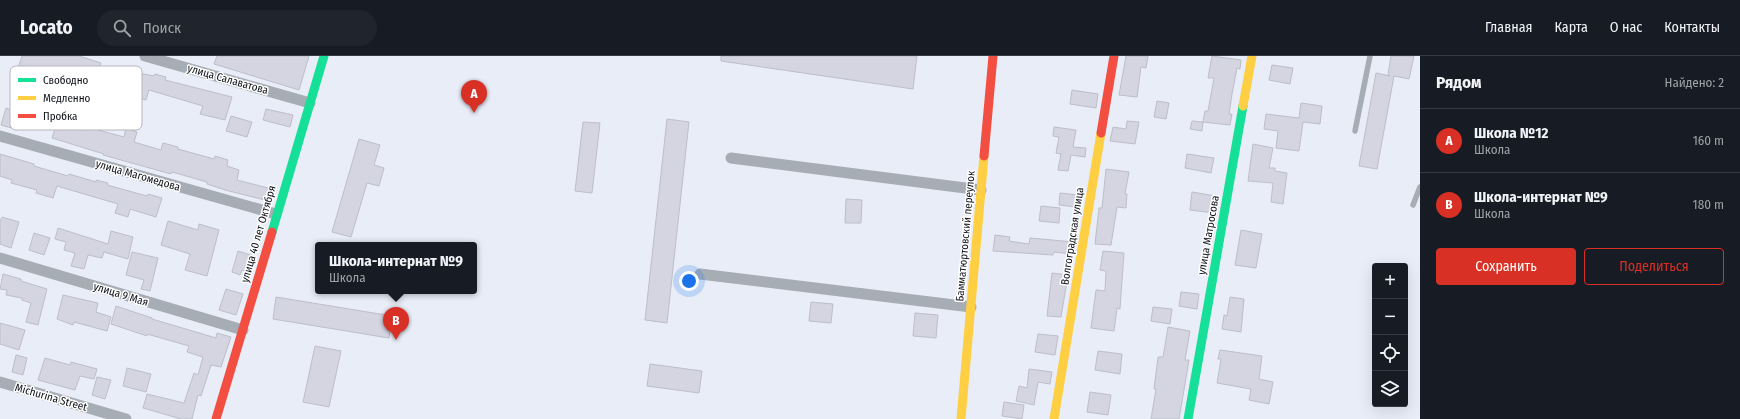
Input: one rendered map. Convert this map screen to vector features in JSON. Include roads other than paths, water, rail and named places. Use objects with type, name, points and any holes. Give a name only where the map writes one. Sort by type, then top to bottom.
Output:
[{"type":"street","name":"улица Салаватова","points":[[145,56],[310,103]]},
{"type":"street","name":"улица 40 лет Октября","points":[[216,419],[324,56]]},
{"type":"street","name":"Бамматюртовский переулок","points":[[962,419],[993,56]]},
{"type":"street","name":"Волгоградская улица","points":[[1054,419],[1114,56]]},
{"type":"street","name":"улица Матросова","points":[[1188,419],[1252,56]]},
{"type":"street","name":"улица Магомедова","points":[[0,136],[276,214]]},
{"type":"street","points":[[731,158],[981,190]]},
{"type":"street","name":"улица 9 Мая","points":[[0,258],[243,330]]},
{"type":"street","points":[[700,274],[971,307]]},
{"type":"street","name":"Michurina Street","points":[[0,382],[126,419]]},
{"type":"lane","points":[[1355,131],[1370,56]]},
{"type":"lane","points":[[1413,204],[1420,188]]},
{"type":"place","name":"Школа №12","points":[[474,113]]},
{"type":"place","name":"Школа-интернат №9","points":[[396,340]]}]
